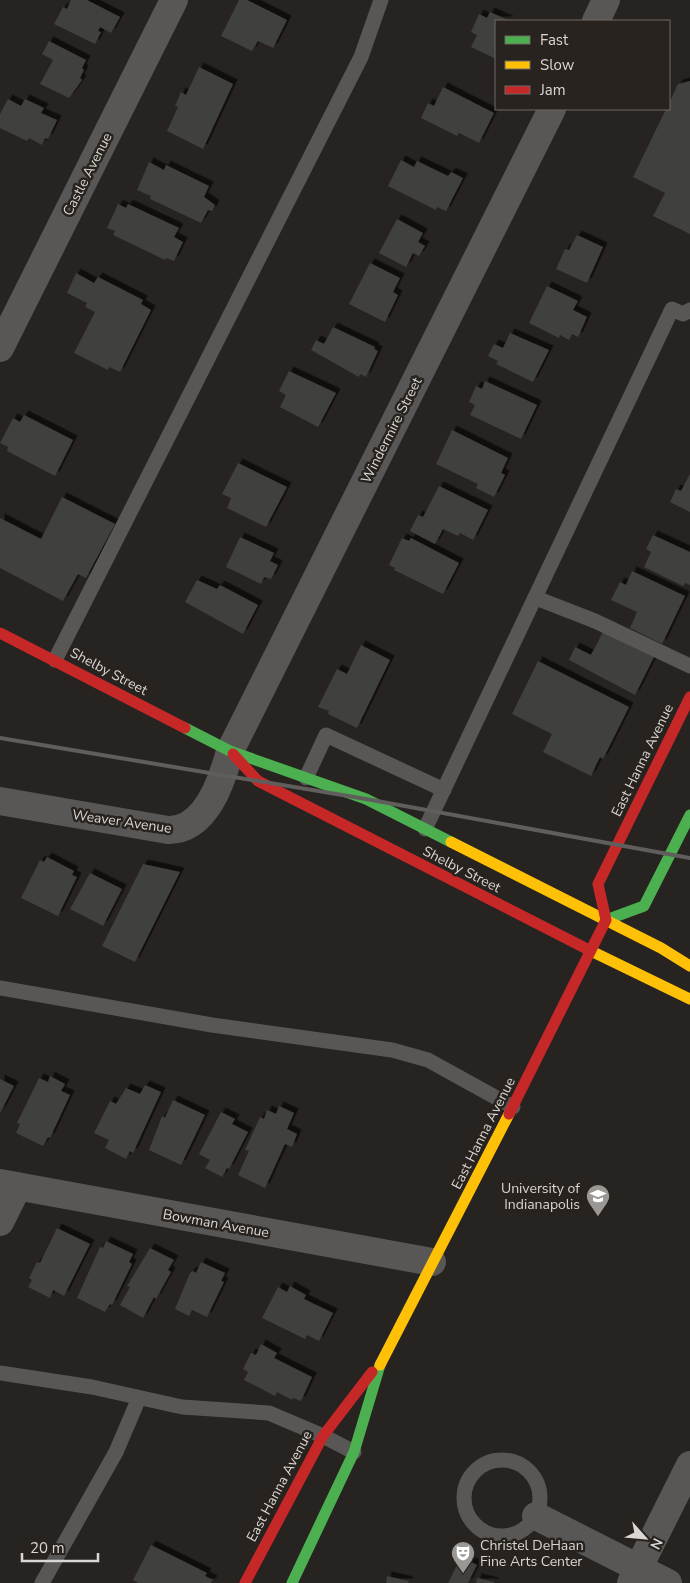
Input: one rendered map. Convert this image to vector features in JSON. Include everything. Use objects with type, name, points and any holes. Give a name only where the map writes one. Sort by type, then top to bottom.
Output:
[{"type":"main road","name":"Shelby Street","points":[[0,633],[230,751],[366,799],[661,948],[690,966]]},
{"type":"main road","name":"East Hanna Avenue","points":[[245,1583],[323,1436],[382,1359],[513,1107],[606,920],[598,884],[690,697]]},
{"type":"main road","name":"Shelby Street","points":[[230,751],[258,781],[590,951],[690,1000]]},
{"type":"main road","points":[[606,920],[644,906],[690,815]]},
{"type":"main road","name":"East Hanna Avenue","points":[[292,1583],[354,1452],[382,1359]]},
{"type":"street","name":"Castle Avenue","points":[[0,348],[174,0]]},
{"type":"street","points":[[596,20],[606,0]]},
{"type":"street","name":"Windermire Street","points":[[230,751],[551,110]]},
{"type":"street","name":"Weaver Avenue","points":[[0,801],[175,830],[183,828],[202,814],[223,776],[230,751]]},
{"type":"street","points":[[0,1222],[9,1185]]},
{"type":"street","name":"Bowman Avenue","points":[[9,1185],[432,1262]]},
{"type":"street","points":[[634,1576],[690,1465]]},
{"type":"street","points":[[536,1516],[634,1576],[668,1583]]},
{"type":"lane","points":[[54,660],[357,65],[381,0]]},
{"type":"lane","points":[[425,828],[672,309],[686,312],[690,298]]},
{"type":"lane","points":[[536,598],[595,622],[690,666]]},
{"type":"lane","points":[[306,778],[326,735],[444,790]]},
{"type":"lane","points":[[0,988],[212,1025],[392,1050],[428,1060],[513,1107]]},
{"type":"lane","points":[[0,1373],[92,1387],[182,1407],[269,1414],[323,1436],[354,1452]]},
{"type":"lane","points":[[42,1583],[116,1452],[139,1398]]},
{"type":"lane","points":[[503,1459],[517,1462],[534,1475],[539,1488],[540,1503],[536,1516],[527,1527],[508,1536],[494,1535],[480,1530],[470,1520],[465,1507],[464,1492],[468,1479],[477,1468],[489,1461],[503,1459]]},
{"type":"building","points":[[71,0],[87,0],[120,17],[111,33],[100,27],[98,31],[101,32],[95,44],[54,24],[63,7],[67,9]]},
{"type":"building","points":[[239,0],[247,0],[287,20],[273,48],[258,41],[252,51],[221,36]]},
{"type":"building","points":[[490,12],[508,20],[495,20],[495,59],[471,47],[477,35],[471,32],[479,14],[487,18]]},
{"type":"building","points":[[49,41],[86,60],[80,78],[82,80],[69,98],[40,84],[53,60],[42,54]]},
{"type":"building","points":[[199,67],[233,84],[203,149],[167,131],[178,107],[175,106],[181,92],[186,95]]},
{"type":"building","points":[[690,81],[690,234],[653,216],[665,193],[633,177],[666,110],[670,110],[670,101],[678,84]]},
{"type":"building","points":[[443,87],[494,113],[479,143],[459,133],[457,136],[421,118],[428,103],[434,106]]},
{"type":"building","points":[[8,99],[21,106],[25,99],[44,108],[41,113],[57,120],[48,139],[45,138],[42,145],[29,138],[27,141],[0,128],[0,114]]},
{"type":"building","points":[[401,160],[414,167],[417,161],[448,176],[451,172],[463,178],[446,211],[437,207],[436,210],[388,186]]},
{"type":"building","points":[[149,162],[164,170],[166,165],[209,186],[204,197],[215,205],[212,211],[208,210],[201,223],[150,199],[151,196],[137,190]]},
{"type":"building","points":[[118,204],[126,208],[128,204],[179,228],[174,237],[183,242],[174,261],[166,258],[165,260],[113,235],[115,231],[107,228]]},
{"type":"building","points":[[397,219],[423,233],[418,242],[425,246],[419,256],[413,253],[406,267],[379,253]]},
{"type":"building","points":[[577,235],[603,247],[587,283],[556,269],[565,249],[569,250]]},
{"type":"building","points":[[370,263],[400,278],[393,292],[398,295],[385,322],[349,304]]},
{"type":"building","points":[[76,273],[94,283],[98,277],[143,300],[141,304],[151,310],[120,372],[109,367],[108,370],[74,353],[95,312],[85,307],[87,303],[67,293]]},
{"type":"building","points":[[547,286],[578,301],[573,310],[587,317],[578,337],[572,334],[569,340],[560,335],[559,338],[529,323]]},
{"type":"building","points":[[333,327],[375,347],[374,349],[378,351],[366,377],[360,374],[359,377],[311,350],[316,340],[324,344]]},
{"type":"building","points":[[510,333],[549,350],[533,382],[496,364],[498,361],[488,356],[494,344],[503,348]]},
{"type":"building","points":[[289,371],[336,393],[318,427],[280,407],[286,395],[279,391]]},
{"type":"building","points":[[485,381],[537,405],[521,439],[470,415],[475,405],[469,402],[476,386],[482,389]]},
{"type":"building","points":[[24,415],[73,440],[55,476],[7,451],[8,447],[0,443],[13,418],[20,422]]},
{"type":"building","points":[[452,430],[508,458],[501,473],[505,475],[494,497],[476,488],[478,484],[436,464]]},
{"type":"building","points":[[238,463],[287,487],[266,527],[227,508],[231,498],[222,494]]},
{"type":"building","points":[[690,474],[690,512],[670,502],[676,489],[681,491]]},
{"type":"building","points":[[439,486],[488,510],[473,540],[460,533],[458,536],[443,529],[435,544],[410,531],[418,515],[423,517]]},
{"type":"building","points":[[62,497],[115,524],[86,578],[78,574],[63,601],[0,568],[0,518],[41,539]]},
{"type":"building","points":[[653,535],[690,552],[690,585],[685,583],[683,586],[644,567],[651,552],[646,549]]},
{"type":"building","points":[[240,537],[274,553],[270,561],[278,565],[271,579],[264,577],[261,584],[226,567]]},
{"type":"building","points":[[402,538],[409,541],[411,538],[459,563],[443,594],[394,570],[395,568],[389,565]]},
{"type":"building","points":[[632,571],[685,596],[662,644],[630,628],[637,612],[611,600],[620,582],[626,585]]},
{"type":"building","points":[[197,580],[217,589],[220,585],[258,605],[243,634],[185,602]]},
{"type":"building","points":[[603,632],[654,657],[635,695],[569,660],[575,647],[591,655]]},
{"type":"building","points":[[361,645],[390,660],[357,728],[328,714],[329,711],[318,707],[337,669],[347,674]]},
{"type":"building","points":[[538,661],[629,707],[603,759],[600,757],[591,776],[543,752],[552,734],[512,714]]},
{"type":"building","points":[[47,857],[74,871],[72,875],[77,877],[58,916],[21,898],[40,860],[44,862]]},
{"type":"building","points":[[143,864],[180,872],[135,962],[102,946]]},
{"type":"building","points":[[90,873],[122,889],[103,926],[70,909]]},
{"type":"building","points":[[50,1076],[65,1084],[61,1091],[70,1095],[50,1138],[48,1137],[43,1146],[16,1133],[20,1124],[17,1123],[39,1078],[48,1082]]},
{"type":"building","points":[[0,1079],[14,1086],[0,1113]]},
{"type":"building","points":[[145,1085],[161,1092],[133,1153],[130,1151],[126,1159],[105,1148],[109,1140],[94,1133],[110,1101],[116,1104],[126,1088],[140,1094]]},
{"type":"building","points":[[173,1100],[205,1115],[181,1165],[149,1150],[162,1116],[165,1118]]},
{"type":"building","points":[[279,1106],[294,1113],[287,1129],[297,1134],[292,1147],[285,1144],[265,1188],[238,1175],[249,1151],[245,1150],[260,1117],[264,1119],[267,1110],[276,1114]]},
{"type":"building","points":[[221,1112],[235,1119],[232,1124],[248,1132],[229,1169],[227,1168],[222,1177],[205,1168],[210,1160],[199,1154]]},
{"type":"building","points":[[57,1228],[90,1244],[64,1296],[53,1290],[50,1298],[28,1287],[32,1280],[29,1278],[37,1262],[40,1263]]},
{"type":"building","points":[[106,1241],[133,1254],[129,1262],[132,1264],[112,1305],[110,1304],[105,1312],[77,1298],[100,1247],[103,1248]]},
{"type":"building","points":[[150,1248],[174,1260],[168,1270],[171,1272],[156,1299],[154,1297],[143,1318],[120,1305],[130,1287],[127,1286]]},
{"type":"building","points":[[201,1262],[225,1273],[221,1281],[224,1282],[207,1317],[192,1310],[189,1316],[175,1309],[190,1273],[193,1271],[196,1273]]},
{"type":"building","points":[[290,1286],[306,1295],[304,1299],[333,1313],[319,1341],[307,1335],[305,1339],[262,1318],[278,1287],[287,1292]]},
{"type":"building","points":[[261,1344],[277,1353],[274,1358],[312,1377],[301,1401],[293,1398],[292,1400],[277,1392],[275,1396],[244,1380],[248,1372],[243,1369],[251,1353],[256,1355]]},
{"type":"building","points":[[151,1545],[207,1573],[205,1576],[213,1580],[211,1583],[138,1583],[133,1580]]},
{"type":"building","name":"Christel DeHaan Fine Arts Center","points":[[461,1557],[477,1565],[468,1583],[448,1583]]},
{"type":"building","points":[[387,1576],[409,1581],[408,1583],[386,1583]]},
{"type":"building","name":"Christel DeHaan Fine Arts Center","points":[[477,1578],[494,1582],[494,1583],[476,1583]]},
{"type":"railway","points":[[0,738],[366,799],[690,858]]},
{"type":"traffic: fast","points":[[185,728],[230,751],[366,799],[451,842]]},
{"type":"traffic: fast","points":[[606,920],[644,906],[690,815]]},
{"type":"traffic: fast","points":[[292,1583],[354,1452],[380,1365]]},
{"type":"traffic: slow","points":[[451,842],[661,948],[690,966]]},
{"type":"traffic: slow","points":[[589,950],[690,999]]},
{"type":"traffic: slow","points":[[380,1365],[509,1114]]},
{"type":"traffic: jam","points":[[0,633],[185,728]]},
{"type":"traffic: jam","points":[[509,1114],[606,920],[598,884],[690,697]]},
{"type":"traffic: jam","points":[[233,754],[258,781],[589,950]]},
{"type":"traffic: jam","points":[[245,1583],[323,1436],[372,1372]]},
{"type":"place","name":"University of Indianapolis","points":[[598,1217]]},
{"type":"place","name":"Christel DeHaan Fine Arts Center","points":[[463,1574]]}]
